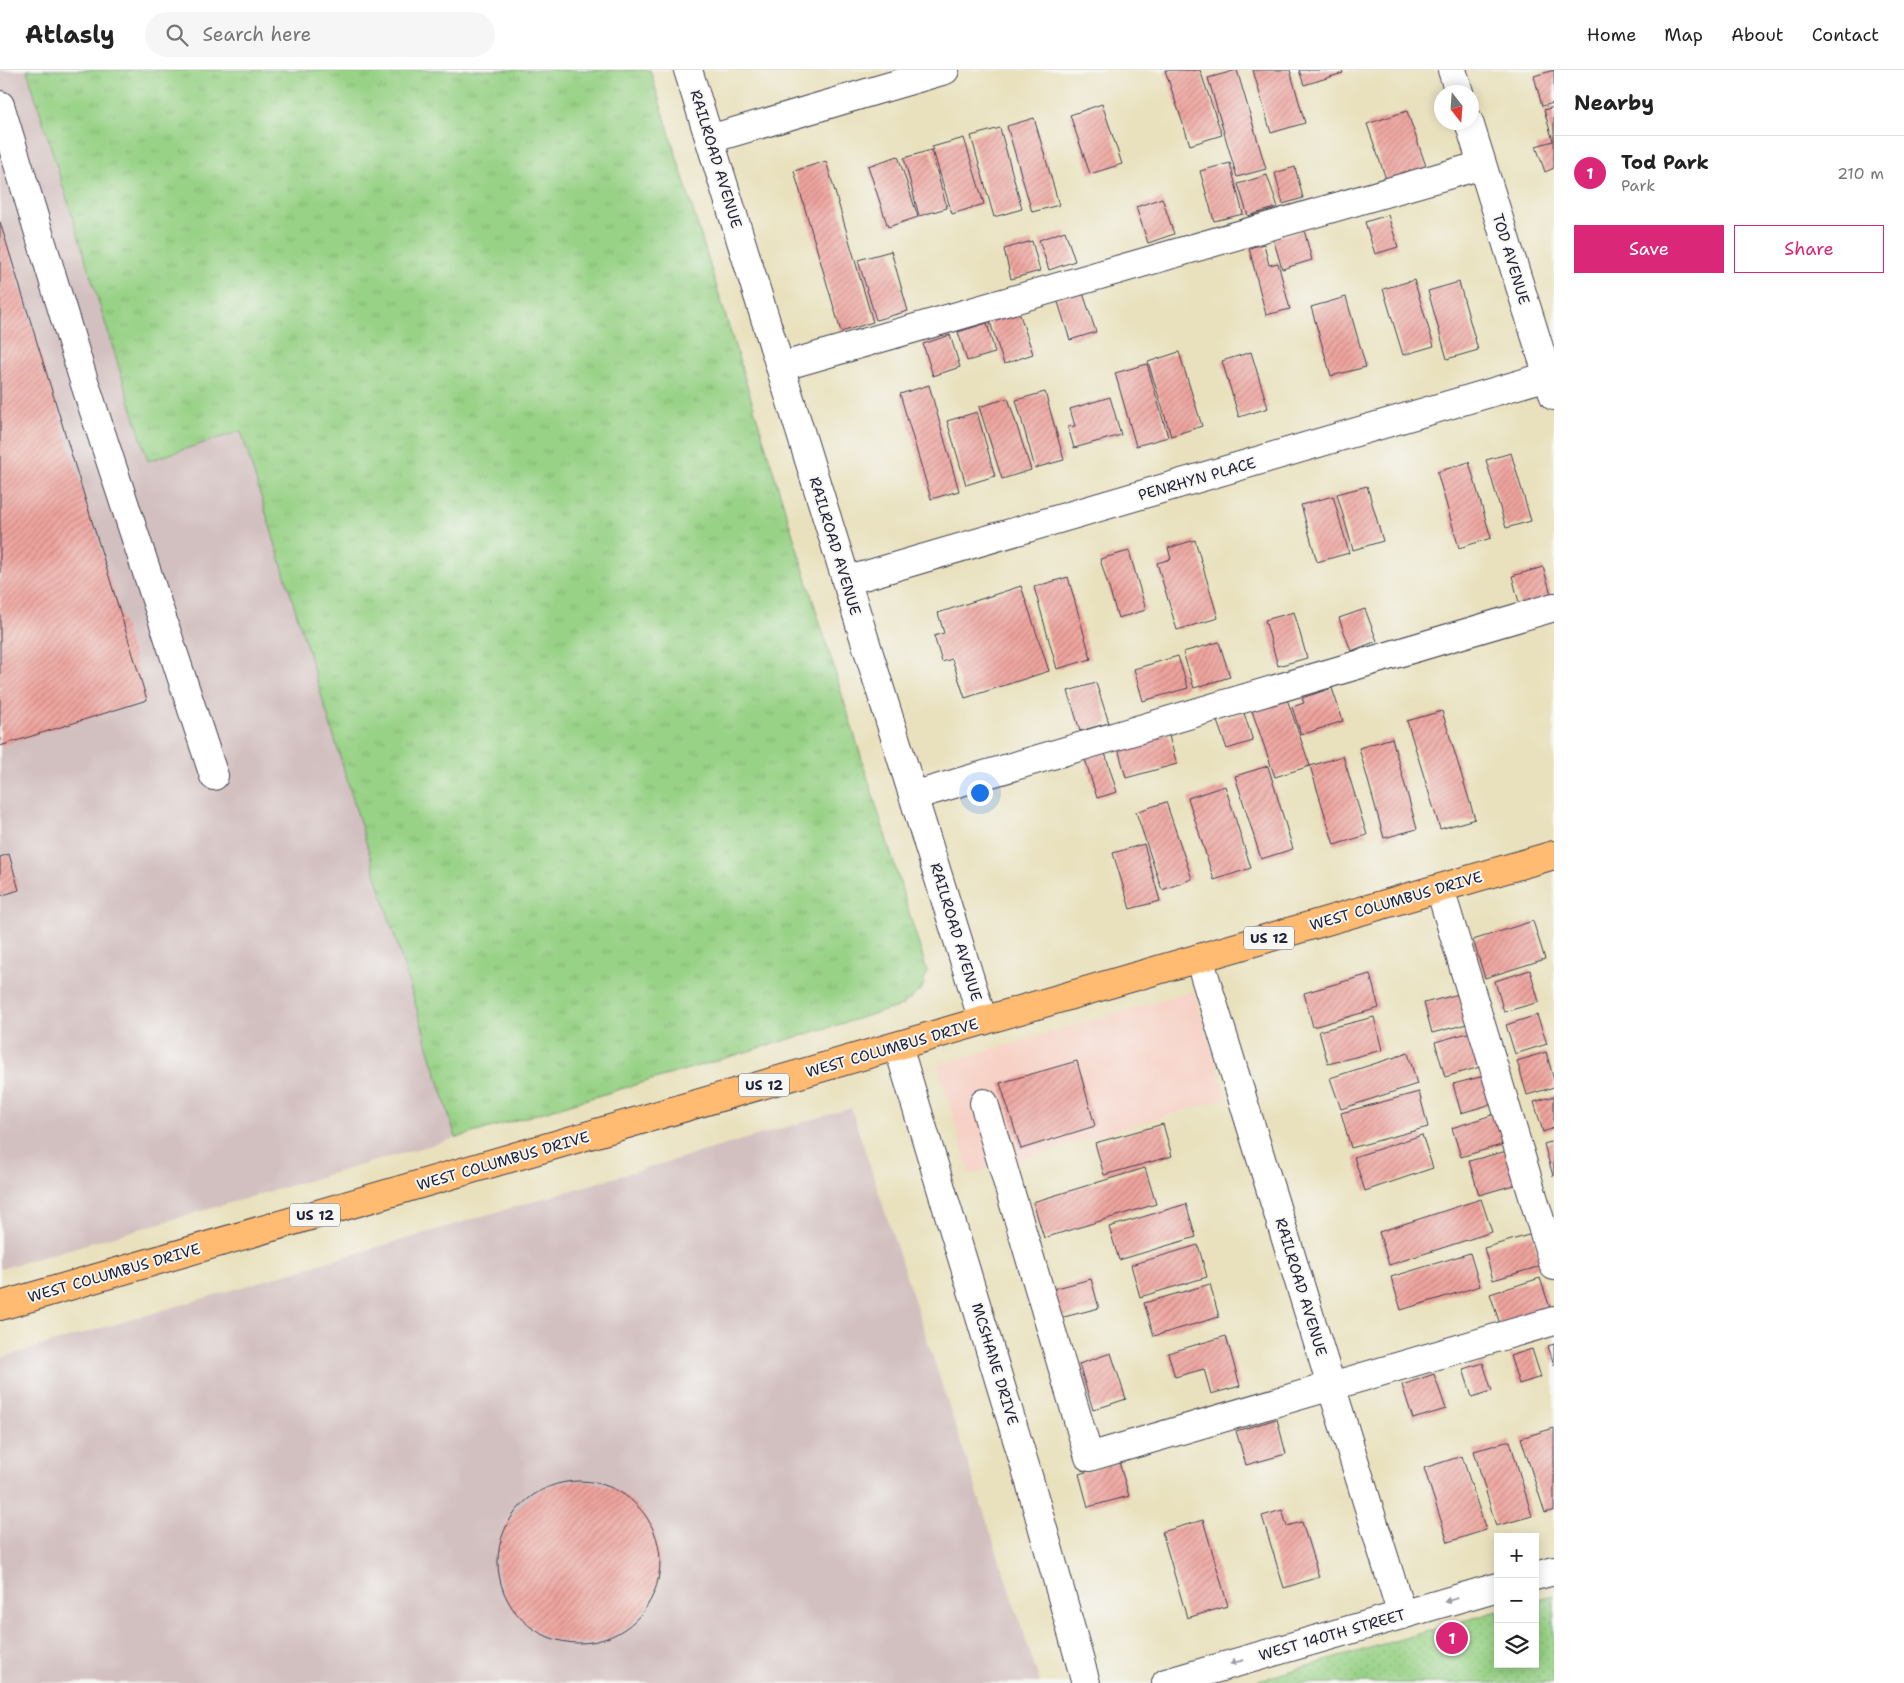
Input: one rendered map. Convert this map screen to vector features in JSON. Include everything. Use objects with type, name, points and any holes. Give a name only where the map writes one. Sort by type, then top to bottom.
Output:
[{"type":"main road","name":"WEST COLUMBUS DRIVE","points":[[0,1306],[1554,855]]},
{"type":"street","name":"RAILROAD AVENUE","points":[[688,70],[983,1021]]},
{"type":"street","points":[[710,139],[945,70]]},
{"type":"street","points":[[1452,70],[1457,85]]},
{"type":"street","points":[[0,105],[83,378],[214,776]]},
{"type":"street","name":"TOD AVENUE","points":[[1471,130],[1551,386]]},
{"type":"street","points":[[780,367],[1482,164]]},
{"type":"street","name":"PENRHYN PLACE","points":[[846,581],[1551,386]]},
{"type":"street","points":[[913,796],[1554,607]]},
{"type":"street","points":[[1440,888],[1554,1266]]},
{"type":"street","name":"RAILROAD AVENUE","points":[[1199,958],[1402,1615]]},
{"type":"street","name":"MCSHANE DRIVE","points":[[898,1046],[1029,1479],[1086,1683]]},
{"type":"street","points":[[984,1102],[1090,1457],[1554,1321]]},
{"type":"street","points":[[1539,1575],[1554,1571]]},
{"type":"street","name":"WEST 140TH STREET","points":[[1166,1683],[1494,1588]]},
{"type":"shaded area","points":[[0,70],[27,70],[148,461],[241,431],[456,1138],[0,1269]]},
{"type":"shaded area","points":[[1194,991],[1226,1098],[970,1174],[938,1065]]},
{"type":"shaded area","points":[[851,1108],[1040,1683],[0,1683],[0,1358]]},
{"type":"green space","points":[[27,70],[650,70],[927,971],[922,989],[901,1006],[456,1138],[241,431],[148,461]]},
{"type":"green space","points":[[1554,1595],[1554,1683],[1249,1683],[1494,1612],[1494,1668],[1539,1668],[1539,1599]]},
{"type":"building","points":[[1165,70],[1200,70],[1222,135],[1190,145]]},
{"type":"building","points":[[1237,70],[1266,169],[1237,177],[1208,78]]},
{"type":"building","points":[[1253,70],[1290,70],[1305,123],[1271,133]]},
{"type":"building","points":[[1299,70],[1342,70],[1343,73],[1304,85]]},
{"type":"building","points":[[1554,70],[1554,103],[1542,106],[1534,76]]},
{"type":"building","points":[[1102,104],[1122,164],[1090,174],[1070,115]]},
{"type":"building","points":[[1554,107],[1554,168],[1545,172],[1536,146],[1553,141],[1544,110]]},
{"type":"building","points":[[1407,111],[1427,169],[1387,182],[1367,124]]},
{"type":"building","points":[[1034,118],[1059,205],[1032,212],[1007,126]]},
{"type":"building","points":[[1000,128],[1022,209],[994,217],[971,136]]},
{"type":"building","points":[[964,138],[984,204],[952,214],[932,147]]},
{"type":"building","points":[[931,150],[947,208],[919,216],[904,158]]},
{"type":"building","points":[[898,156],[918,217],[888,227],[868,166]]},
{"type":"building","points":[[826,161],[873,322],[841,332],[794,171]]},
{"type":"building","points":[[1230,163],[1243,214],[1214,221],[1200,171]]},
{"type":"building","points":[[1295,167],[1303,198],[1283,204],[1275,173]]},
{"type":"building","points":[[1267,175],[1278,207],[1248,216],[1238,184]]},
{"type":"building","points":[[1162,198],[1174,234],[1148,243],[1136,207]]},
{"type":"building","points":[[1388,215],[1398,247],[1375,254],[1365,222]]},
{"type":"building","points":[[0,222],[147,700],[0,746]]},
{"type":"building","points":[[1304,230],[1312,260],[1282,269],[1273,238]]},
{"type":"building","points":[[1065,231],[1075,261],[1049,270],[1039,240]]},
{"type":"building","points":[[1032,241],[1040,271],[1011,279],[1004,249]]},
{"type":"building","points":[[1264,244],[1269,265],[1278,263],[1290,309],[1266,315],[1249,248]]},
{"type":"building","points":[[891,251],[908,311],[876,320],[858,260]]},
{"type":"building","points":[[1414,280],[1434,346],[1403,355],[1383,289]]},
{"type":"building","points":[[1459,282],[1478,350],[1447,359],[1428,291]]},
{"type":"building","points":[[1082,290],[1096,332],[1070,340],[1057,299]]},
{"type":"building","points":[[1346,297],[1366,367],[1331,376],[1311,307]]},
{"type":"building","points":[[1019,312],[1033,354],[1004,364],[990,322]]},
{"type":"building","points":[[987,323],[995,353],[967,361],[958,332]]},
{"type":"building","points":[[950,335],[960,367],[933,376],[923,344]]},
{"type":"building","points":[[1179,352],[1202,426],[1171,436],[1148,362]]},
{"type":"building","points":[[1251,352],[1268,408],[1239,417],[1222,361]]},
{"type":"building","points":[[1147,364],[1168,437],[1136,446],[1115,373]]},
{"type":"building","points":[[929,385],[959,491],[931,499],[900,394]]},
{"type":"building","points":[[1045,392],[1064,460],[1035,468],[1016,400]]},
{"type":"building","points":[[1110,397],[1121,435],[1074,448],[1068,427],[1075,426],[1070,409]]},
{"type":"building","points":[[1008,398],[1031,470],[1002,479],[979,407]]},
{"type":"building","points":[[977,412],[995,476],[966,485],[947,421]]},
{"type":"building","points":[[1511,453],[1531,521],[1506,528],[1486,460]]},
{"type":"building","points":[[1469,462],[1491,538],[1459,548],[1437,472]]},
{"type":"building","points":[[1367,486],[1383,541],[1353,550],[1337,494]]},
{"type":"building","points":[[1333,496],[1349,553],[1317,562],[1301,505]]},
{"type":"building","points":[[1195,540],[1218,618],[1177,630],[1157,563],[1171,559],[1168,548]]},
{"type":"building","points":[[1129,551],[1146,610],[1118,618],[1100,559]]},
{"type":"building","points":[[1543,567],[1552,597],[1520,606],[1512,576]]},
{"type":"building","points":[[1068,577],[1091,659],[1057,669],[1034,587]]},
{"type":"building","points":[[1021,586],[1049,671],[965,698],[952,659],[942,662],[934,636],[944,633],[938,613]]},
{"type":"building","points":[[1365,609],[1377,641],[1351,651],[1339,618]]},
{"type":"building","points":[[1294,612],[1307,658],[1278,666],[1265,620]]},
{"type":"building","points":[[1219,642],[1230,677],[1194,688],[1183,652]]},
{"type":"building","points":[[1178,656],[1188,688],[1143,701],[1134,669]]},
{"type":"building","points":[[1096,683],[1109,723],[1080,731],[1068,691]]},
{"type":"building","points":[[1332,688],[1343,721],[1301,735],[1292,707],[1304,703],[1302,698]]},
{"type":"building","points":[[1287,699],[1310,766],[1275,777],[1252,711]]},
{"type":"building","points":[[1442,711],[1475,819],[1440,829],[1407,721]]},
{"type":"building","points":[[1244,713],[1253,741],[1227,749],[1217,721]]},
{"type":"building","points":[[1168,733],[1177,764],[1126,778],[1118,748]]},
{"type":"building","points":[[1392,738],[1417,829],[1384,838],[1359,748]]},
{"type":"building","points":[[1105,753],[1117,792],[1097,798],[1085,759]]},
{"type":"building","points":[[1343,756],[1367,835],[1334,845],[1310,766]]},
{"type":"building","points":[[1268,766],[1293,849],[1261,859],[1235,776]]},
{"type":"building","points":[[1225,786],[1251,868],[1214,880],[1188,798]]},
{"type":"building","points":[[1166,802],[1192,879],[1162,890],[1136,812]]},
{"type":"building","points":[[1144,844],[1160,901],[1130,909],[1113,853]]},
{"type":"building","points":[[9,854],[19,890],[0,896],[0,857]]},
{"type":"building","points":[[1533,921],[1545,959],[1485,978],[1473,940]]},
{"type":"building","points":[[1530,970],[1539,1002],[1504,1012],[1495,981]]},
{"type":"building","points":[[1370,974],[1379,1008],[1313,1027],[1304,993]]},
{"type":"building","points":[[1459,994],[1467,1024],[1432,1033],[1424,1003]]},
{"type":"building","points":[[1537,1015],[1547,1044],[1515,1054],[1506,1025]]},
{"type":"building","points":[[1374,1017],[1382,1050],[1328,1064],[1319,1031]]},
{"type":"building","points":[[1471,1032],[1480,1067],[1445,1077],[1435,1042]]},
{"type":"building","points":[[1546,1052],[1554,1080],[1554,1087],[1527,1095],[1517,1061]]},
{"type":"building","points":[[1408,1053],[1417,1084],[1341,1109],[1330,1078]]},
{"type":"building","points":[[1077,1061],[1095,1126],[1021,1149],[1000,1083]]},
{"type":"building","points":[[1484,1076],[1492,1104],[1461,1113],[1453,1084]]},
{"type":"building","points":[[1419,1092],[1428,1127],[1351,1148],[1341,1113]]},
{"type":"building","points":[[1554,1096],[1554,1128],[1543,1132],[1534,1102]]},
{"type":"building","points":[[1495,1114],[1504,1144],[1461,1157],[1452,1128]]},
{"type":"building","points":[[1163,1124],[1172,1156],[1104,1175],[1095,1143]]},
{"type":"building","points":[[1422,1135],[1433,1168],[1365,1191],[1354,1157]]},
{"type":"building","points":[[1554,1141],[1554,1176],[1553,1176],[1544,1144]]},
{"type":"building","points":[[1507,1151],[1517,1184],[1479,1195],[1469,1161]]},
{"type":"building","points":[[1145,1168],[1156,1204],[1044,1238],[1033,1202]]},
{"type":"building","points":[[1481,1199],[1492,1232],[1389,1265],[1379,1232]]},
{"type":"building","points":[[1186,1204],[1196,1237],[1119,1260],[1109,1227]]},
{"type":"building","points":[[1532,1234],[1541,1266],[1493,1280],[1484,1248]]},
{"type":"building","points":[[1198,1245],[1207,1277],[1140,1297],[1131,1265]]},
{"type":"building","points":[[1470,1253],[1480,1286],[1401,1310],[1391,1277]]},
{"type":"building","points":[[1540,1278],[1550,1308],[1500,1324],[1490,1294]]},
{"type":"building","points":[[1091,1279],[1099,1308],[1060,1318],[1053,1289]]},
{"type":"building","points":[[1210,1284],[1219,1317],[1154,1336],[1144,1303]]},
{"type":"building","points":[[1226,1336],[1240,1386],[1211,1394],[1204,1369],[1175,1377],[1168,1353]]},
{"type":"building","points":[[1554,1344],[1554,1365],[1548,1346]]},
{"type":"building","points":[[1532,1349],[1541,1377],[1519,1384],[1510,1356]]},
{"type":"building","points":[[1111,1353],[1126,1399],[1093,1410],[1079,1364]]},
{"type":"building","points":[[1483,1363],[1492,1391],[1472,1397],[1463,1369]]},
{"type":"building","points":[[1434,1374],[1446,1409],[1413,1419],[1402,1385]]},
{"type":"building","points":[[1277,1419],[1286,1454],[1246,1465],[1236,1431]]},
{"type":"building","points":[[1554,1428],[1554,1510],[1545,1513],[1521,1438]]},
{"type":"building","points":[[1510,1441],[1532,1516],[1496,1526],[1474,1451]]},
{"type":"building","points":[[1462,1456],[1486,1530],[1448,1542],[1424,1468]]},
{"type":"building","points":[[1119,1462],[1129,1496],[1088,1507],[1079,1474]]},
{"type":"building","points":[[587,1481],[603,1484],[617,1490],[637,1504],[647,1517],[657,1538],[660,1562],[657,1586],[647,1607],[637,1620],[624,1630],[603,1640],[571,1643],[555,1640],[541,1634],[527,1625],[516,1614],[501,1586],[498,1554],[501,1538],[507,1524],[516,1510],[527,1499],[555,1484]]},
{"type":"building","points":[[1282,1510],[1287,1526],[1302,1522],[1319,1577],[1284,1588],[1262,1516]]},
{"type":"building","points":[[1203,1520],[1228,1606],[1187,1618],[1162,1532]]},
{"type":"place","name":"Tod Park","points":[[1452,1638]]}]
